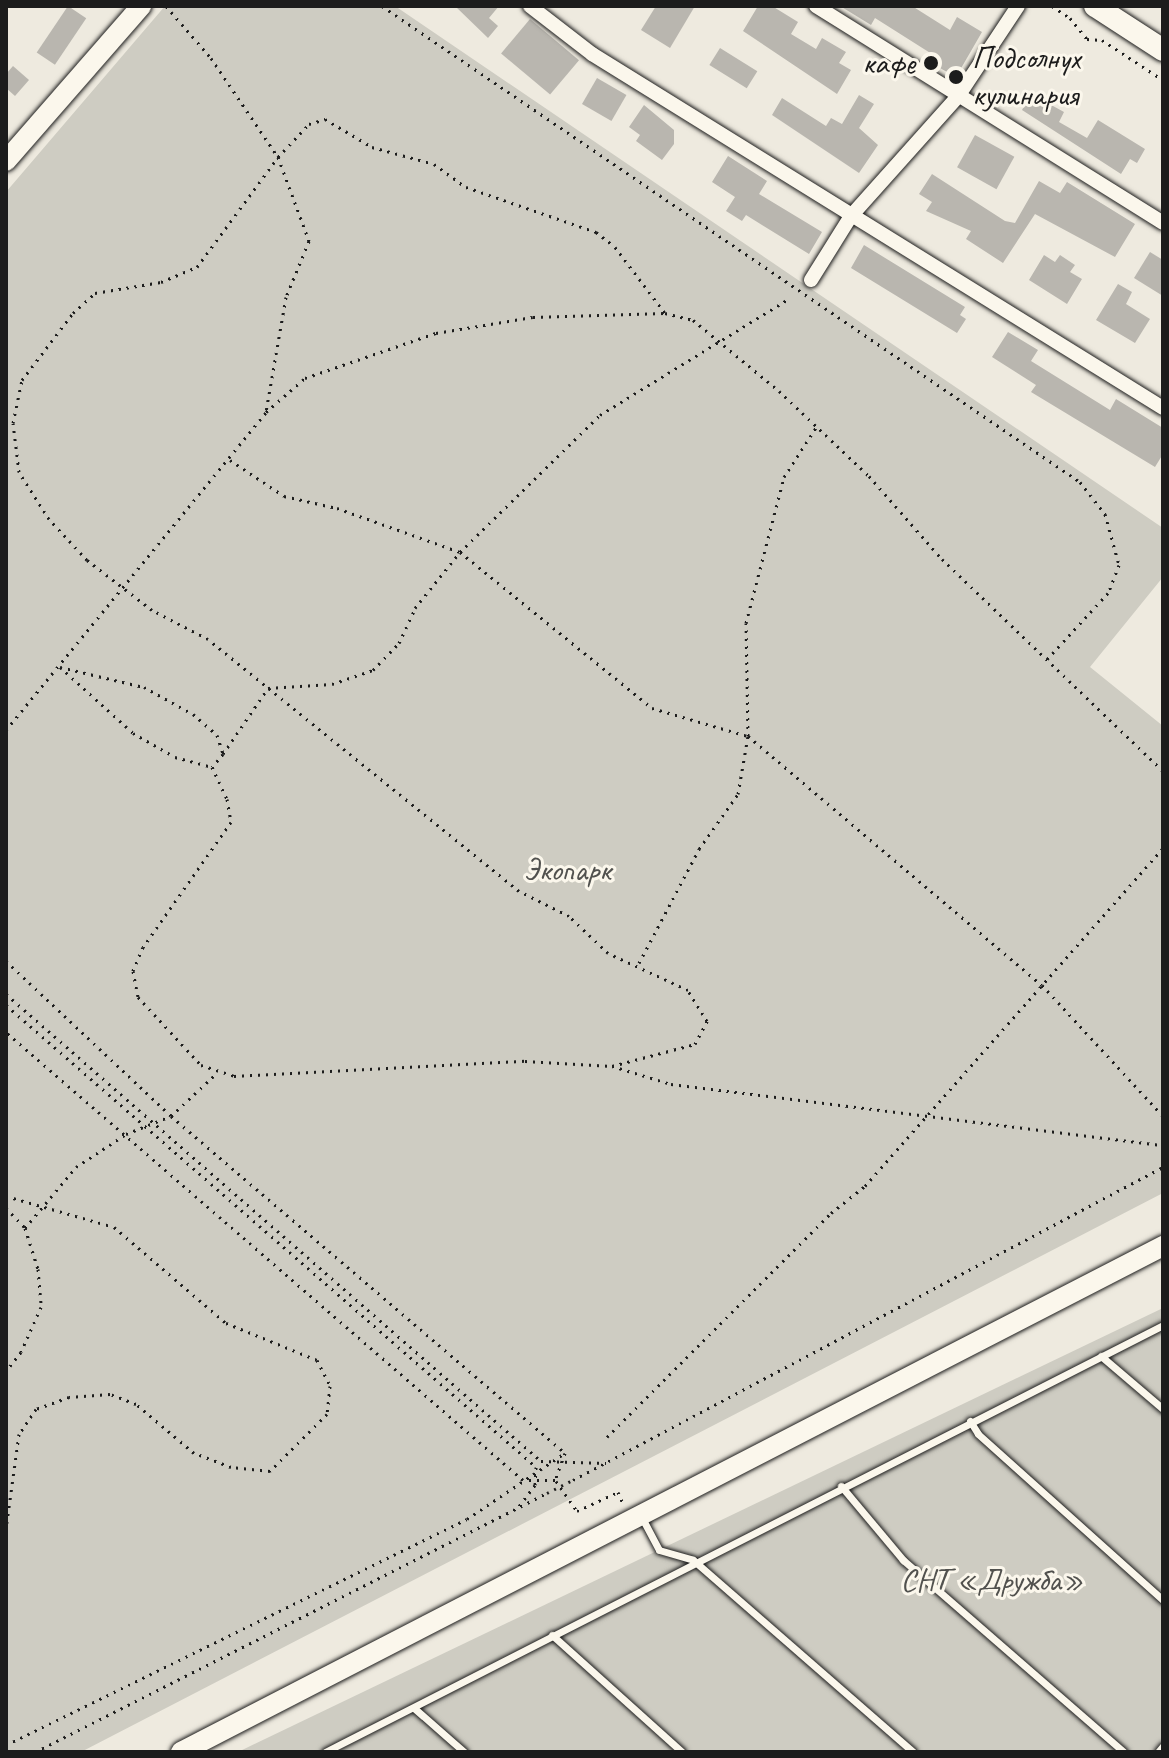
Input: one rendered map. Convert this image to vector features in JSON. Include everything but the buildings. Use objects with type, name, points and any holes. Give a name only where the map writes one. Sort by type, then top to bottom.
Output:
[{"type":"main road","points":[[6,161],[141,6]]},
{"type":"main road","points":[[1095,6],[1163,50]]},
{"type":"main road","points":[[181,1752],[1163,1246]]},
{"type":"street","points":[[530,6],[592,54],[1163,408]]},
{"type":"street","points":[[816,6],[1163,223]]},
{"type":"street","points":[[811,280],[851,216],[959,95],[1018,6]]},
{"type":"lane","points":[[325,1752],[693,1560],[1163,1325]]},
{"type":"lane","points":[[1101,1356],[1163,1409]]},
{"type":"lane","points":[[970,1421],[978,1434],[1163,1600]]},
{"type":"lane","points":[[841,1486],[903,1560],[1124,1752]]},
{"type":"lane","points":[[634,1516],[659,1550],[693,1560],[913,1752]]},
{"type":"lane","points":[[552,1635],[682,1752]]},
{"type":"lane","points":[[414,1708],[464,1752]]},
{"type":"lane","points":[[1158,1752],[1163,1746]]},
{"type":"path","points":[[166,6],[211,58],[278,157],[309,241],[286,297],[266,412]]},
{"type":"path","points":[[382,6],[1080,482],[1105,514],[1119,565],[1108,593],[1047,659]]},
{"type":"path","points":[[1052,6],[1087,39],[1102,40],[1163,80]]},
{"type":"path","points":[[612,1066],[695,1044],[707,1021],[688,990],[608,953],[569,916],[519,891],[208,639],[152,610],[87,560],[49,519],[19,472],[13,423],[22,380],[73,313],[95,293],[161,282],[197,267],[278,157],[309,124],[325,119],[372,147],[434,164],[466,187],[596,232],[615,247],[665,313]]},
{"type":"path","points":[[268,688],[332,684],[373,670],[399,643],[415,608],[460,552],[600,415],[719,338],[790,298]]},
{"type":"path","points":[[6,730],[266,412],[305,378],[436,333],[533,317],[665,313],[693,320],[719,338],[817,426],[942,559],[1163,771]]},
{"type":"path","points":[[638,965],[699,849],[738,794],[748,736],[746,623],[784,477],[817,426]]},
{"type":"path","points":[[229,459],[284,496],[337,508],[460,552],[652,708],[748,736],[1042,985],[1163,1116]]},
{"type":"path","points":[[60,667],[144,687],[193,714],[217,735],[223,754]]},
{"type":"path","points":[[60,667],[133,733],[175,757],[212,767],[227,799],[231,822],[143,947],[133,971],[138,997],[201,1065],[234,1076],[525,1061],[612,1066],[671,1084],[932,1113],[1163,1145]]},
{"type":"path","points":[[212,767],[268,688]]},
{"type":"path","points":[[607,1437],[831,1213],[865,1186],[1163,848]]},
{"type":"path","points":[[6,961],[171,1116],[565,1453]]},
{"type":"path","points":[[6,994],[541,1461],[606,1463]]},
{"type":"path","points":[[6,1005],[536,1467],[535,1480],[516,1510]]},
{"type":"path","points":[[6,1032],[523,1480],[555,1480]]},
{"type":"path","points":[[25,1228],[49,1205],[76,1167],[126,1134],[156,1125],[171,1116],[218,1072]]},
{"type":"path","points":[[35,1752],[516,1510],[1163,1167]]},
{"type":"path","points":[[6,1196],[49,1205],[114,1227],[226,1323],[317,1360],[330,1386],[327,1414],[270,1471],[231,1467],[194,1453],[136,1404],[110,1394],[69,1397],[36,1409],[19,1434],[6,1529]]},
{"type":"path","points":[[6,1208],[25,1228],[38,1269],[41,1307],[21,1352],[6,1371]]},
{"type":"path","points":[[6,1745],[467,1519],[565,1453]]},
{"type":"path","points":[[555,1480],[565,1453]]},
{"type":"path","points":[[555,1480],[577,1511],[618,1492],[634,1516]]},
{"type":"green space","name":"Экопарк","points":[[165,6],[395,6],[1163,528],[1163,577],[1090,667],[1163,726],[1163,1193],[81,1752],[6,1752],[6,192]]},
{"type":"green space","name":"СНТ «Дружба»","points":[[1163,1308],[1163,1752],[238,1752]]},
{"type":"place","name":"кафе","points":[[931,63]]},
{"type":"place","name":"Подсолнух кулинария","points":[[956,77]]}]
